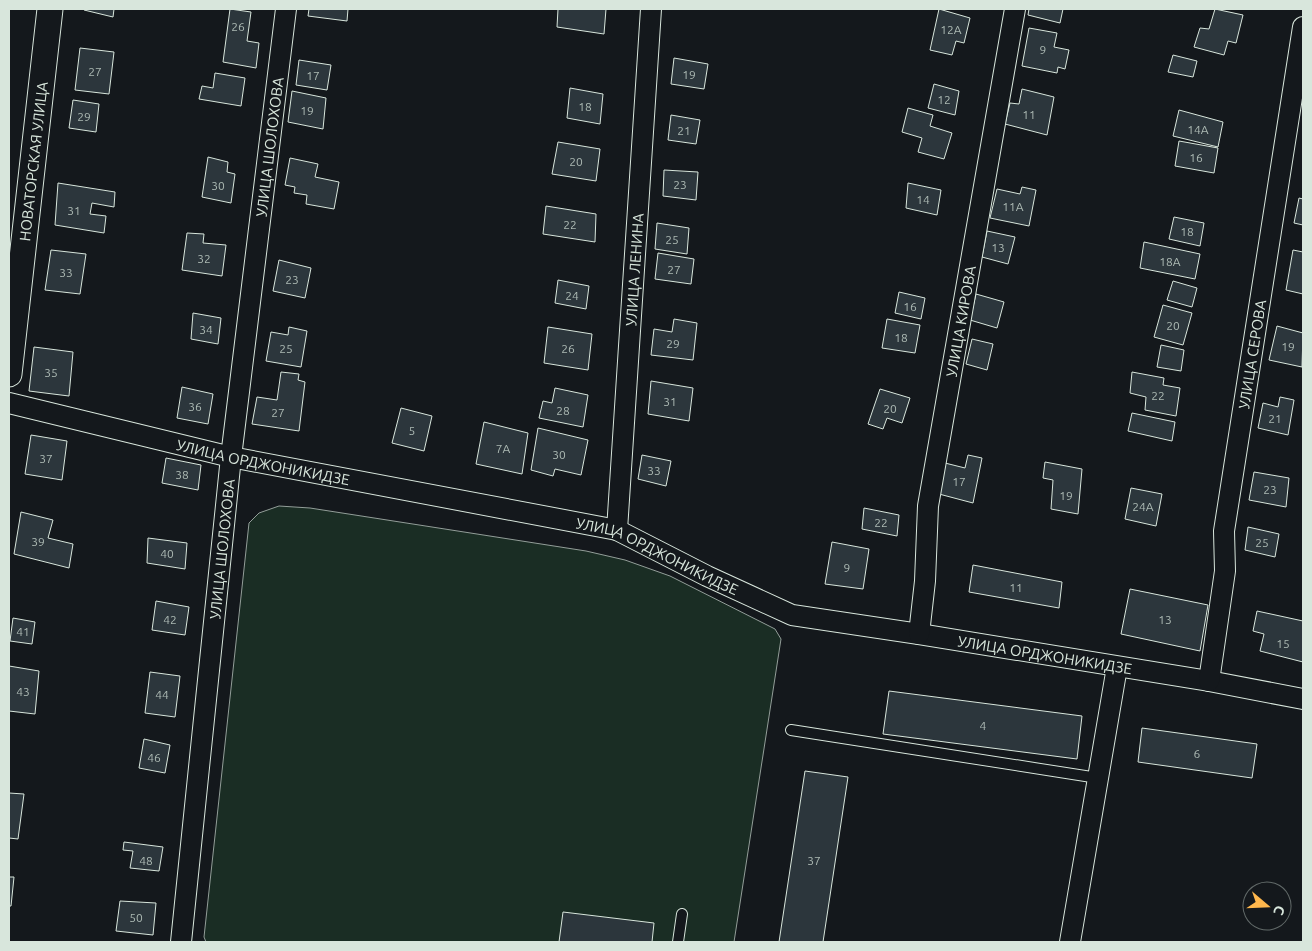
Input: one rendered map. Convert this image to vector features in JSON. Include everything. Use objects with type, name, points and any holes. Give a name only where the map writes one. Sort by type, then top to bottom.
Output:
[{"type":"street","name":"НОВАТОРСКАЯ УЛИЦА","points":[[9,374],[50,9]]},
{"type":"street","name":"УЛИЦА ШОЛОХОВА","points":[[181,942],[231,457],[286,9]]},
{"type":"street","name":"УЛИЦА ЛЕНИНА","points":[[617,530],[652,9]]},
{"type":"street","name":"УЛИЦА КИРОВА","points":[[919,634],[925,581],[928,506],[1015,9]]},
{"type":"street","name":"УЛИЦА СЕРОВА","points":[[1209,681],[1225,571],[1224,531],[1303,27]]},
{"type":"street","name":"УЛИЦА ОРДЖОНИКИДЗЕ","points":[[9,403],[231,457],[617,530],[707,576],[792,615],[1209,681],[1303,699]]},
{"type":"street","points":[[1070,942],[1117,667]]},
{"type":"lane","points":[[791,730],[1098,778]]},
{"type":"lane","points":[[678,942],[682,914]]},
{"type":"green space","points":[[279,506],[310,508],[586,551],[625,560],[670,576],[775,629],[781,639],[734,942],[206,942],[204,937],[249,523],[259,513]]},
{"type":"building","points":[[114,9],[113,17],[84,10]]},
{"type":"building","points":[[230,9],[251,12],[247,41],[259,43],[256,68],[223,62]]},
{"type":"building","points":[[309,9],[348,9],[347,21],[308,16]]},
{"type":"building","points":[[558,9],[606,9],[604,34],[557,27]]},
{"type":"building","points":[[939,9],[970,18],[964,43],[956,41],[952,55],[930,50]]},
{"type":"building","points":[[1029,9],[1063,9],[1060,23],[1028,15]]},
{"type":"building","points":[[1215,9],[1243,15],[1236,43],[1228,41],[1224,55],[1194,47],[1200,28],[1209,29]]},
{"type":"building","points":[[1029,28],[1057,33],[1054,47],[1069,50],[1065,69],[1058,67],[1057,73],[1022,66]]},
{"type":"building","points":[[80,48],[114,52],[109,94],[75,90]]},
{"type":"building","points":[[1173,55],[1197,61],[1193,77],[1168,72]]},
{"type":"building","points":[[674,58],[708,64],[704,89],[671,84]]},
{"type":"building","points":[[299,60],[331,65],[327,90],[296,85]]},
{"type":"building","points":[[215,73],[245,78],[241,106],[199,99],[202,86],[213,88]]},
{"type":"building","points":[[934,84],[959,91],[955,115],[928,108]]},
{"type":"building","points":[[570,88],[603,94],[600,124],[567,118]]},
{"type":"building","points":[[1022,89],[1054,97],[1047,135],[1005,124],[1010,103],[1019,104]]},
{"type":"building","points":[[292,91],[326,98],[323,129],[288,122]]},
{"type":"building","points":[[73,100],[99,104],[96,132],[69,128]]},
{"type":"building","points":[[908,108],[933,115],[930,126],[952,133],[944,159],[918,152],[922,138],[902,132]]},
{"type":"building","points":[[1179,110],[1223,122],[1218,147],[1173,136]]},
{"type":"building","points":[[671,115],[700,120],[696,144],[668,140]]},
{"type":"building","points":[[1179,141],[1218,148],[1214,173],[1175,166]]},
{"type":"building","points":[[558,142],[600,149],[596,181],[552,174]]},
{"type":"building","points":[[208,157],[228,162],[227,172],[235,174],[231,203],[202,197]]},
{"type":"building","points":[[290,158],[318,164],[315,177],[339,182],[334,209],[306,204],[307,195],[294,193],[295,187],[285,185]]},
{"type":"building","points":[[664,170],[698,172],[696,200],[663,196]]},
{"type":"building","points":[[58,183],[115,192],[114,207],[92,203],[90,214],[106,216],[104,233],[55,225]]},
{"type":"building","points":[[908,183],[941,190],[937,215],[906,208]]},
{"type":"building","points":[[1022,187],[1036,190],[1029,226],[990,218],[997,189],[1020,194]]},
{"type":"building","points":[[1299,198],[1303,199],[1303,225],[1294,223]]},
{"type":"building","points":[[546,206],[596,214],[595,242],[543,234]]},
{"type":"building","points":[[1174,217],[1204,223],[1200,246],[1169,239]]},
{"type":"building","points":[[657,223],[689,228],[687,254],[655,249]]},
{"type":"building","points":[[987,231],[1015,237],[1008,264],[982,257]]},
{"type":"building","points":[[187,233],[204,234],[203,243],[226,245],[222,276],[182,270]]},
{"type":"building","points":[[1144,242],[1200,254],[1195,279],[1140,268]]},
{"type":"building","points":[[51,250],[86,254],[80,294],[45,290]]},
{"type":"building","points":[[1293,250],[1303,252],[1303,294],[1286,290]]},
{"type":"building","points":[[658,253],[694,259],[691,284],[655,279]]},
{"type":"building","points":[[279,260],[311,268],[305,298],[273,291]]},
{"type":"building","points":[[558,280],[589,286],[586,309],[555,303]]},
{"type":"building","points":[[1173,281],[1197,288],[1192,307],[1167,300]]},
{"type":"building","points":[[899,292],[925,298],[921,319],[895,313]]},
{"type":"building","points":[[976,294],[1004,302],[997,328],[970,320]]},
{"type":"building","points":[[1163,305],[1192,313],[1183,345],[1154,337]]},
{"type":"building","points":[[193,313],[221,318],[218,344],[191,339]]},
{"type":"building","points":[[674,319],[697,323],[693,360],[651,355],[654,329],[672,332]]},
{"type":"building","points":[[887,319],[920,325],[915,353],[882,348]]},
{"type":"building","points":[[1277,326],[1303,333],[1302,367],[1269,360]]},
{"type":"building","points":[[289,327],[307,331],[301,367],[266,361],[271,332],[288,335]]},
{"type":"building","points":[[548,327],[592,334],[588,370],[544,363]]},
{"type":"building","points":[[972,339],[993,344],[987,370],[966,364]]},
{"type":"building","points":[[1161,345],[1184,350],[1181,371],[1157,367]]},
{"type":"building","points":[[34,347],[73,352],[69,396],[29,391]]},
{"type":"building","points":[[281,372],[299,374],[298,380],[305,382],[299,431],[252,424],[257,397],[277,400]]},
{"type":"building","points":[[1132,372],[1164,378],[1163,385],[1180,388],[1176,416],[1145,410],[1146,397],[1130,393]]},
{"type":"building","points":[[651,381],[693,388],[689,421],[648,414]]},
{"type":"building","points":[[182,387],[213,394],[208,424],[177,418]]},
{"type":"building","points":[[555,388],[588,395],[583,427],[539,418],[543,401],[552,403]]},
{"type":"building","points":[[880,389],[910,398],[902,423],[887,418],[883,429],[868,424]]},
{"type":"building","points":[[1280,397],[1294,400],[1288,435],[1258,428],[1263,403],[1278,407]]},
{"type":"building","points":[[401,408],[432,416],[424,451],[392,443]]},
{"type":"building","points":[[1132,413],[1175,422],[1172,441],[1128,431]]},
{"type":"building","points":[[484,422],[528,433],[522,474],[476,464]]},
{"type":"building","points":[[538,428],[588,440],[581,475],[555,469],[553,476],[531,470]]},
{"type":"building","points":[[31,435],[67,441],[62,480],[25,474]]},
{"type":"building","points":[[642,455],[671,461],[666,486],[638,479]]},
{"type":"building","points":[[968,455],[982,458],[973,503],[939,494],[945,463],[965,468]]},
{"type":"building","points":[[166,458],[201,465],[198,490],[162,483]]},
{"type":"building","points":[[1045,462],[1082,469],[1078,514],[1051,509],[1053,480],[1043,478]]},
{"type":"building","points":[[1254,472],[1289,478],[1286,507],[1249,500]]},
{"type":"building","points":[[1131,488],[1162,494],[1156,526],[1125,519]]},
{"type":"building","points":[[864,508],[899,515],[897,536],[862,529]]},
{"type":"building","points":[[21,512],[53,520],[48,538],[73,544],[69,568],[14,554]]},
{"type":"building","points":[[1248,527],[1279,534],[1275,557],[1245,550]]},
{"type":"building","points":[[148,538],[187,543],[185,569],[147,563]]},
{"type":"building","points":[[832,542],[869,549],[863,589],[825,584]]},
{"type":"building","points":[[973,565],[1062,582],[1059,608],[969,592]]},
{"type":"building","points":[[1130,589],[1208,605],[1200,651],[1121,634]]},
{"type":"building","points":[[156,601],[189,607],[185,635],[152,630]]},
{"type":"building","points":[[1257,611],[1303,621],[1303,662],[1260,651],[1264,634],[1253,631]]},
{"type":"building","points":[[13,618],[35,622],[32,644],[10,641]]},
{"type":"building","points":[[9,666],[39,671],[35,714],[9,711]]},
{"type":"building","points":[[150,672],[180,676],[175,717],[145,713]]},
{"type":"building","points":[[889,691],[1082,716],[1077,759],[883,734]]},
{"type":"building","points":[[1142,728],[1257,744],[1252,778],[1138,762]]},
{"type":"building","points":[[144,739],[170,745],[165,773],[139,768]]},
{"type":"building","points":[[805,771],[848,777],[823,942],[779,942]]},
{"type":"building","points":[[9,793],[24,794],[18,839],[9,838]]},
{"type":"building","points":[[124,842],[163,847],[159,871],[130,868],[133,851],[123,850]]},
{"type":"building","points":[[9,877],[14,877],[11,906],[9,906]]},
{"type":"building","points":[[120,901],[156,903],[153,935],[116,931]]},
{"type":"building","points":[[563,912],[654,923],[652,942],[559,942]]}]
